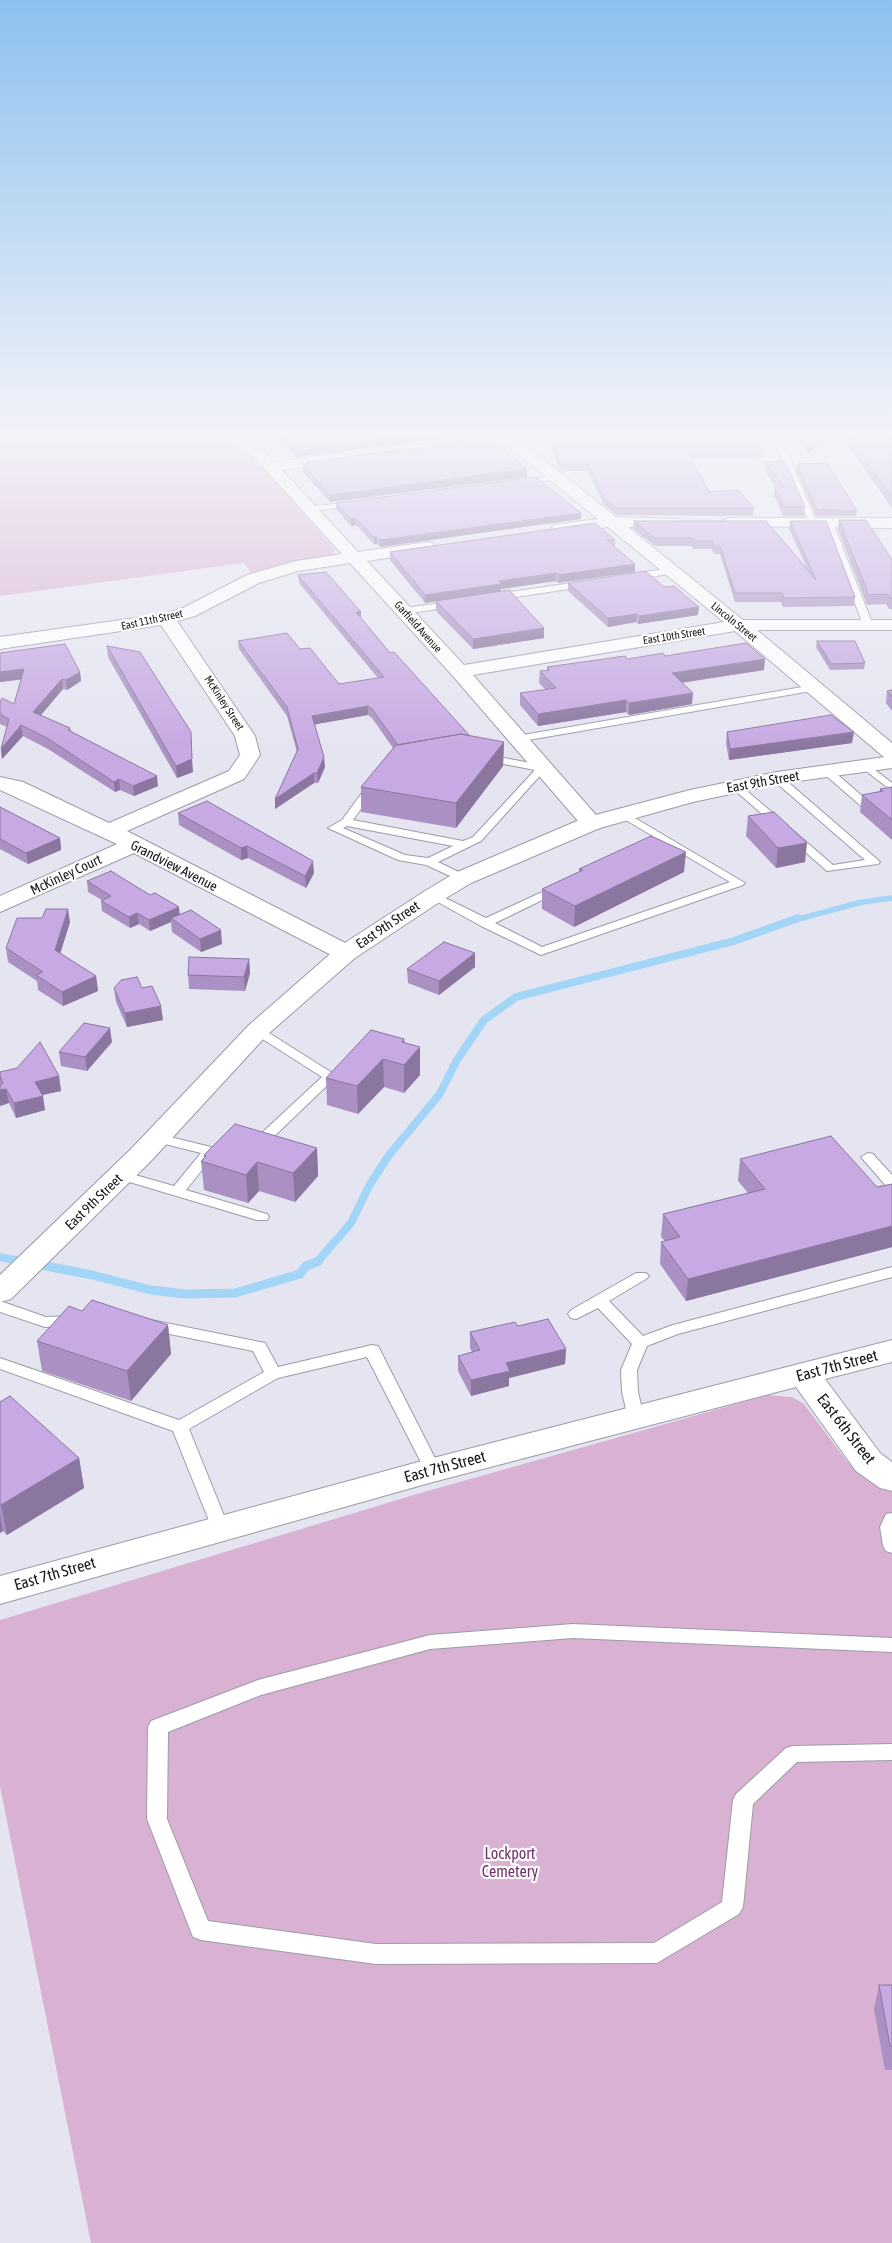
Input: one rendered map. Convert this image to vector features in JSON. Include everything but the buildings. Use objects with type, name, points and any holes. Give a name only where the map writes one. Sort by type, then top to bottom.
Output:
[{"type":"street","name":"Garfield Avenue","points":[[338,540],[459,671],[592,823]]},
{"type":"street","name":"Lincoln Street","points":[[632,540],[739,625],[892,754]]},
{"type":"street","name":"East 11th Street","points":[[0,643],[166,619],[189,612],[238,586],[277,571],[354,557],[443,545]]},
{"type":"street","name":"McKinley Street","points":[[109,831],[237,775],[250,755],[245,736],[166,619]]},
{"type":"street","name":"East 10th Street","points":[[459,671],[739,625],[892,625]]},
{"type":"street","name":"East 9th Street","points":[[0,1292],[158,1138],[258,1030],[346,953],[463,878],[592,823],[623,814],[735,786],[892,762]]},
{"type":"street","name":"Grandview Avenue","points":[[0,783],[15,787],[109,831],[346,953]]},
{"type":"street","name":"McKinley Court","points":[[0,905],[133,845]]},
{"type":"street","name":"East 7th Street","points":[[0,1590],[433,1470],[892,1351]]},
{"type":"street","name":"East 6th Street","points":[[804,1375],[868,1462],[892,1479]]},
{"type":"lane","points":[[829,540],[868,625]]},
{"type":"lane","points":[[624,578],[672,572]]},
{"type":"lane","points":[[490,598],[595,583]]},
{"type":"lane","points":[[404,611],[461,603]]},
{"type":"lane","points":[[517,739],[814,688]]},
{"type":"lane","points":[[479,757],[542,768]]},
{"type":"lane","points":[[866,766],[892,788]]},
{"type":"lane","points":[[429,862],[477,839],[542,768]]},
{"type":"lane","points":[[827,771],[865,804]]},
{"type":"lane","points":[[735,786],[831,870],[874,862],[778,778]]},
{"type":"lane","points":[[375,781],[346,822],[334,828],[402,858],[429,862],[463,878]]},
{"type":"lane","points":[[433,896],[541,951],[738,883],[623,814]]},
{"type":"lane","points":[[346,822],[465,845]]},
{"type":"lane","points":[[646,846],[664,838]]},
{"type":"lane","points":[[486,923],[566,884]]},
{"type":"lane","points":[[255,1147],[330,1076],[258,1030]]},
{"type":"lane","points":[[158,1138],[210,1151],[177,1192]]},
{"type":"lane","points":[[868,1156],[892,1184]]},
{"type":"lane","points":[[121,1175],[262,1217]]},
{"type":"lane","points":[[636,1418],[630,1392],[629,1370],[640,1344],[673,1330],[892,1272]]},
{"type":"lane","points":[[576,1314],[641,1276]]},
{"type":"lane","points":[[599,1300],[640,1344]]},
{"type":"lane","points":[[0,1306],[45,1322],[87,1320]]},
{"type":"lane","points":[[132,1321],[259,1347],[273,1374]]},
{"type":"lane","points":[[180,1427],[273,1374],[372,1350],[433,1470]]},
{"type":"lane","points":[[0,1363],[180,1427],[220,1528]]},
{"type":"lane","points":[[892,1519],[889,1527],[892,1546]]},
{"type":"lane","points":[[892,1645],[573,1630],[430,1642],[258,1688],[158,1727],[158,1819],[201,1930],[376,1954],[657,1953],[732,1907],[743,1800],[793,1754],[892,1752]]},
{"type":"green space","points":[[0,540],[327,540],[335,549],[335,552],[329,556],[252,574],[244,563],[0,596]]},
{"type":"green space","name":"Lockport Cemetery","points":[[768,1395],[792,1397],[804,1404],[846,1460],[860,1475],[892,1491],[892,2243],[91,2243],[0,1786],[0,1620],[417,1494]]},
{"type":"waterway","points":[[795,920],[862,902],[892,898]]},
{"type":"waterway","points":[[317,1262],[351,1223],[369,1186],[389,1155],[439,1095],[457,1060],[484,1020],[516,997],[734,941],[798,918]]},
{"type":"waterway","points":[[0,1257],[22,1262]]},
{"type":"waterway","points":[[36,1264],[92,1275],[151,1290],[185,1294],[235,1293],[300,1274],[306,1266],[317,1262]]}]
